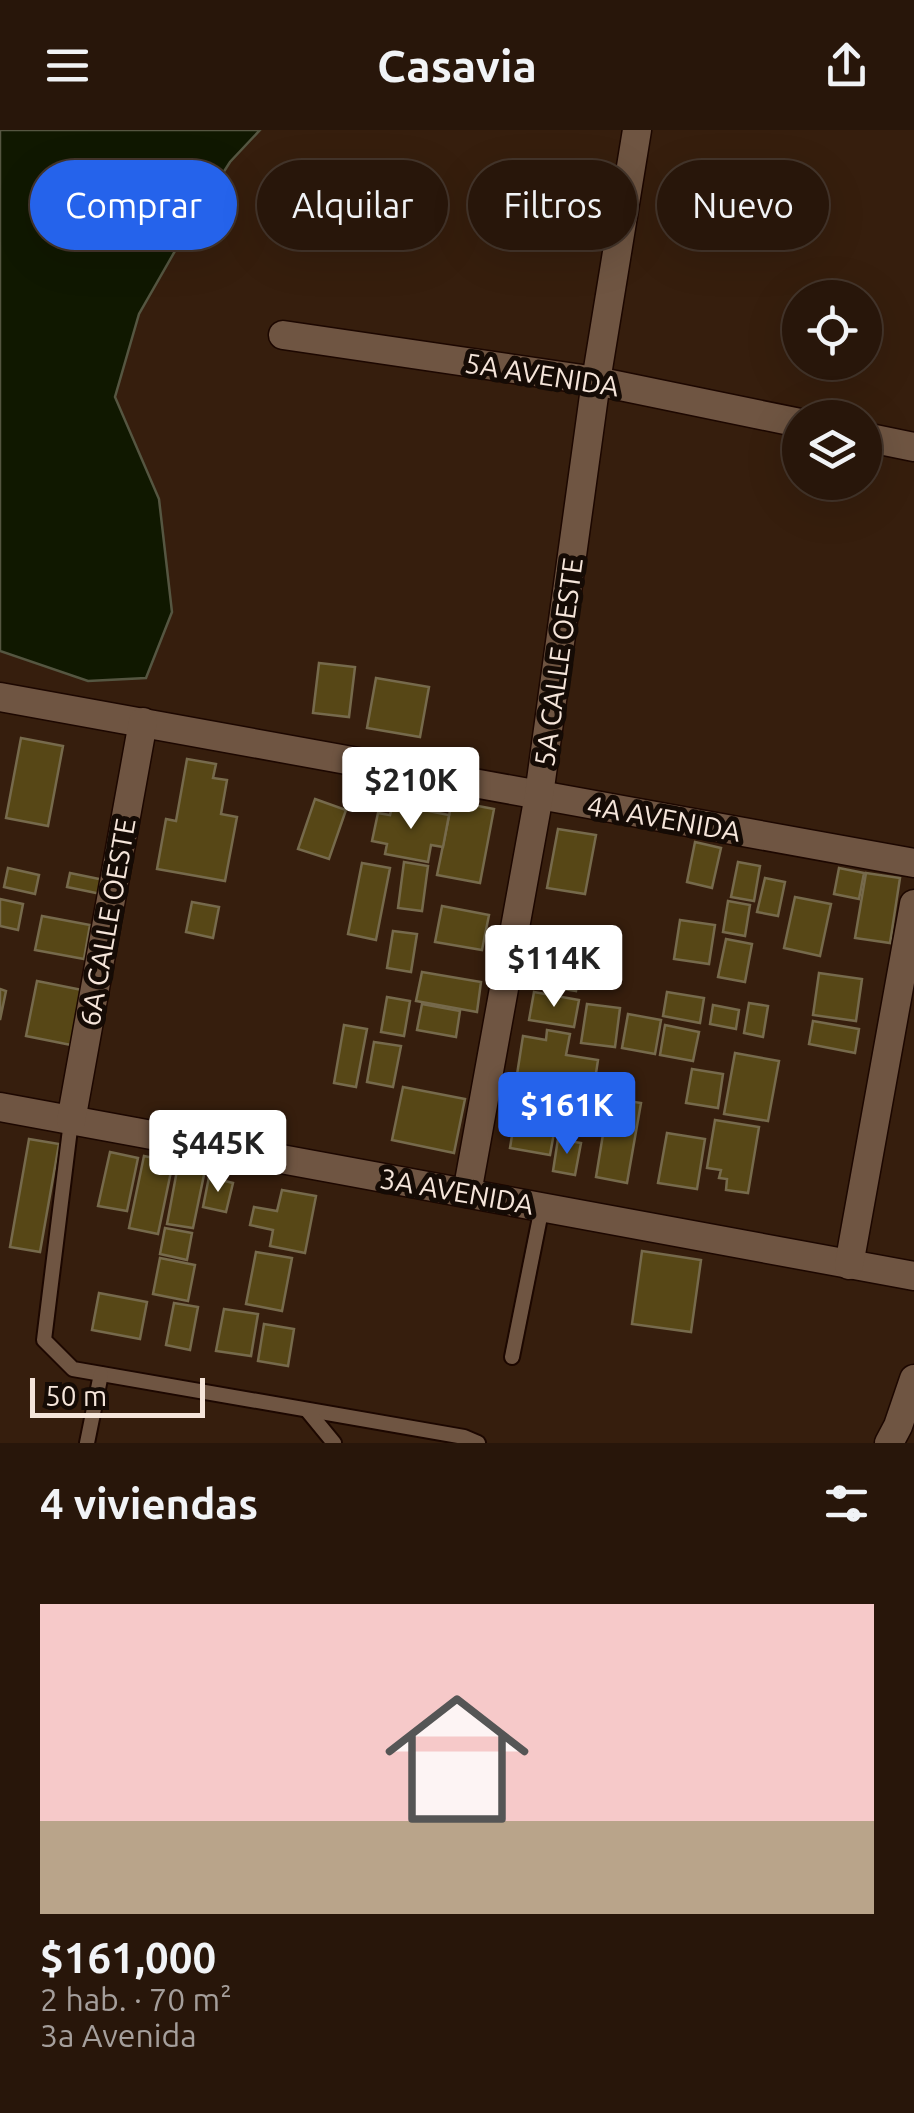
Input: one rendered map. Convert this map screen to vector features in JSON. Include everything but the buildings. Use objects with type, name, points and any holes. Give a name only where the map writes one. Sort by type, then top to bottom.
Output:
[{"type":"street","name":"5A CALLE OESTE","points":[[467,1193],[540,795],[596,381],[637,130]]},
{"type":"street","name":"5A AVENIDA","points":[[283,335],[596,381],[782,420]]},
{"type":"street","points":[[882,440],[914,447]]},
{"type":"street","name":"4A AVENIDA","points":[[0,697],[914,863]]},
{"type":"street","name":"6A CALLE OESTE","points":[[71,1121],[143,722]]},
{"type":"street","points":[[848,1266],[914,904]]},
{"type":"street","name":"3A AVENIDA","points":[[0,1108],[914,1276]]},
{"type":"street","points":[[889,1443],[914,1378]]},
{"type":"lane","points":[[71,1121],[44,1340],[73,1369],[464,1436],[478,1443]]},
{"type":"lane","points":[[512,1357],[542,1207]]},
{"type":"lane","points":[[87,1443],[101,1374]]},
{"type":"lane","points":[[307,1410],[334,1443]]},
{"type":"shaded area","points":[[0,130],[260,130],[232,160],[30,160],[30,250],[176,250],[139,314],[115,397],[159,499],[172,612],[146,678],[88,681],[0,651]]}]
